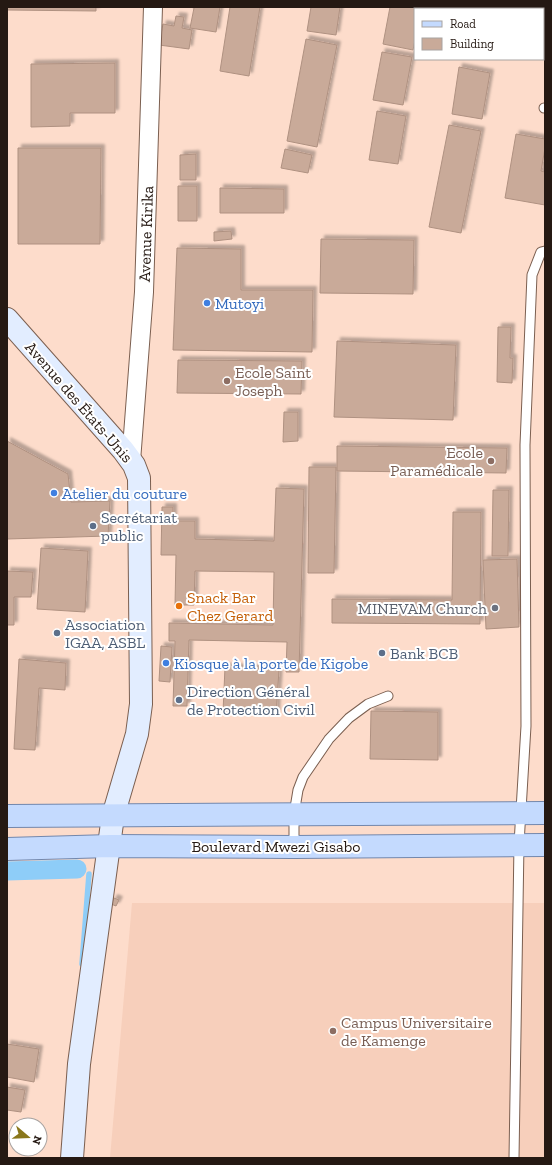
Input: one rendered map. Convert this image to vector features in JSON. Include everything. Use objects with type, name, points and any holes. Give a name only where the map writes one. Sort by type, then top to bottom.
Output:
[{"type":"main road","name":"Boulevard Mwezi Gisabo","points":[[7,816],[545,813]]},
{"type":"main road","name":"Boulevard Mwezi Gisabo","points":[[7,849],[110,846],[294,848],[545,844]]},
{"type":"street","name":"Avenue Kirika","points":[[131,461],[144,292],[153,7]]},
{"type":"street","name":"Avenue des États-Unis","points":[[7,319],[124,450],[137,471],[139,478],[141,704],[137,734],[113,816],[79,1064],[72,1158]]},
{"type":"lane","points":[[514,1158],[519,844],[526,726],[525,445],[532,275],[542,252],[545,251]]},
{"type":"lane","points":[[294,848],[294,814],[298,790],[303,777],[329,739],[349,718],[368,704],[388,696]]},
{"type":"shaded area","name":"Campus Universitaire de Kamenge","points":[[132,903],[545,903],[545,1158],[110,1158]]},
{"type":"building","points":[[7,7],[96,7],[96,11],[7,10]]},
{"type":"building","points":[[190,7],[220,7],[216,32],[190,28],[194,8]]},
{"type":"building","points":[[230,7],[260,7],[249,76],[220,71]]},
{"type":"building","points":[[311,7],[340,7],[336,35],[307,31]]},
{"type":"building","points":[[390,7],[421,7],[414,8],[413,50],[383,44]]},
{"type":"building","points":[[176,16],[184,17],[182,28],[192,30],[189,49],[159,45],[163,24],[174,26]]},
{"type":"building","points":[[306,39],[337,45],[317,147],[287,141]]},
{"type":"building","points":[[382,52],[412,57],[403,105],[373,100]]},
{"type":"building","points":[[115,63],[115,113],[70,113],[70,126],[31,127],[31,64]]},
{"type":"building","points":[[459,67],[490,73],[482,119],[452,114]]},
{"type":"building","points":[[377,111],[406,116],[398,164],[369,160]]},
{"type":"building","points":[[449,125],[481,131],[461,233],[429,227]]},
{"type":"building","points":[[516,134],[545,139],[541,171],[545,172],[545,205],[505,198]]},
{"type":"building","points":[[18,148],[101,148],[100,244],[18,244]]},
{"type":"building","points":[[285,149],[312,155],[308,173],[281,168]]},
{"type":"building","points":[[196,154],[196,180],[180,180],[180,155]]},
{"type":"building","points":[[178,186],[197,186],[197,221],[178,221]]},
{"type":"building","points":[[220,188],[284,189],[284,213],[220,213]]},
{"type":"building","points":[[231,231],[232,239],[214,241],[214,232]]},
{"type":"building","points":[[321,239],[414,240],[413,294],[320,293]]},
{"type":"building","points":[[177,248],[241,249],[241,290],[313,290],[312,352],[173,350]]},
{"type":"building","points":[[498,327],[511,327],[510,358],[513,358],[512,383],[497,382]]},
{"type":"building","points":[[337,341],[456,345],[453,420],[334,417]]},
{"type":"building","points":[[178,360],[302,361],[301,394],[177,393]]},
{"type":"building","points":[[284,412],[298,412],[298,441],[283,442]]},
{"type":"building","points":[[7,441],[68,474],[71,502],[110,501],[108,536],[7,539]]},
{"type":"building","points":[[337,446],[507,448],[506,473],[337,471]]},
{"type":"building","points":[[309,467],[336,467],[334,573],[308,573]]},
{"type":"building","points":[[276,488],[304,489],[299,672],[286,672],[287,642],[189,640],[187,706],[173,706],[175,641],[169,641],[169,623],[273,625],[274,572],[195,571],[194,605],[175,605],[176,555],[161,555],[162,507],[173,507],[173,521],[195,521],[195,539],[274,541]]},
{"type":"building","points":[[493,490],[509,490],[508,556],[492,556]]},
{"type":"building","points":[[453,512],[481,512],[480,624],[332,623],[332,599],[452,600]]},
{"type":"building","points":[[41,548],[88,551],[85,612],[37,609]]},
{"type":"building","points":[[517,559],[519,627],[486,629],[483,560]]},
{"type":"building","points":[[7,571],[33,572],[31,597],[14,597],[14,625],[7,625]]},
{"type":"building","points":[[161,646],[172,647],[170,682],[159,681]]},
{"type":"building","points":[[19,659],[66,663],[65,690],[39,688],[35,750],[14,749]]},
{"type":"building","points":[[225,667],[279,670],[276,715],[223,712]]},
{"type":"building","points":[[371,711],[438,712],[438,760],[370,759]]},
{"type":"building","points":[[114,898],[119,900],[116,906],[111,904]]},
{"type":"building","points":[[7,1044],[39,1049],[34,1082],[7,1077]]},
{"type":"building","points":[[7,1087],[25,1090],[21,1112],[7,1110]]},
{"type":"waterway","points":[[7,871],[77,869]]},
{"type":"waterway","points":[[82,964],[89,874]]},
{"type":"place","name":"Mutoyi","points":[[207,303]]},
{"type":"place","name":"Ecole Saint Joseph","points":[[227,381]]},
{"type":"place","name":"Ecole Paramédicale","points":[[491,461]]},
{"type":"place","name":"Atelier du couture","points":[[54,493]]},
{"type":"place","name":"Secrétariat public","points":[[93,526]]},
{"type":"place","name":"Snack Bar Chez Gerard","points":[[179,606]]},
{"type":"place","name":"MINEVAM Church","points":[[495,608]]},
{"type":"place","name":"Association IGAA, ASBL","points":[[57,633]]},
{"type":"place","name":"Bank BCB","points":[[382,653]]},
{"type":"place","name":"Kiosque à la porte de Kigobe","points":[[166,663]]},
{"type":"place","name":"Direction Général de Protection Civil","points":[[179,700]]},
{"type":"place","name":"Campus Universitaire de Kamenge","points":[[333,1031]]}]
